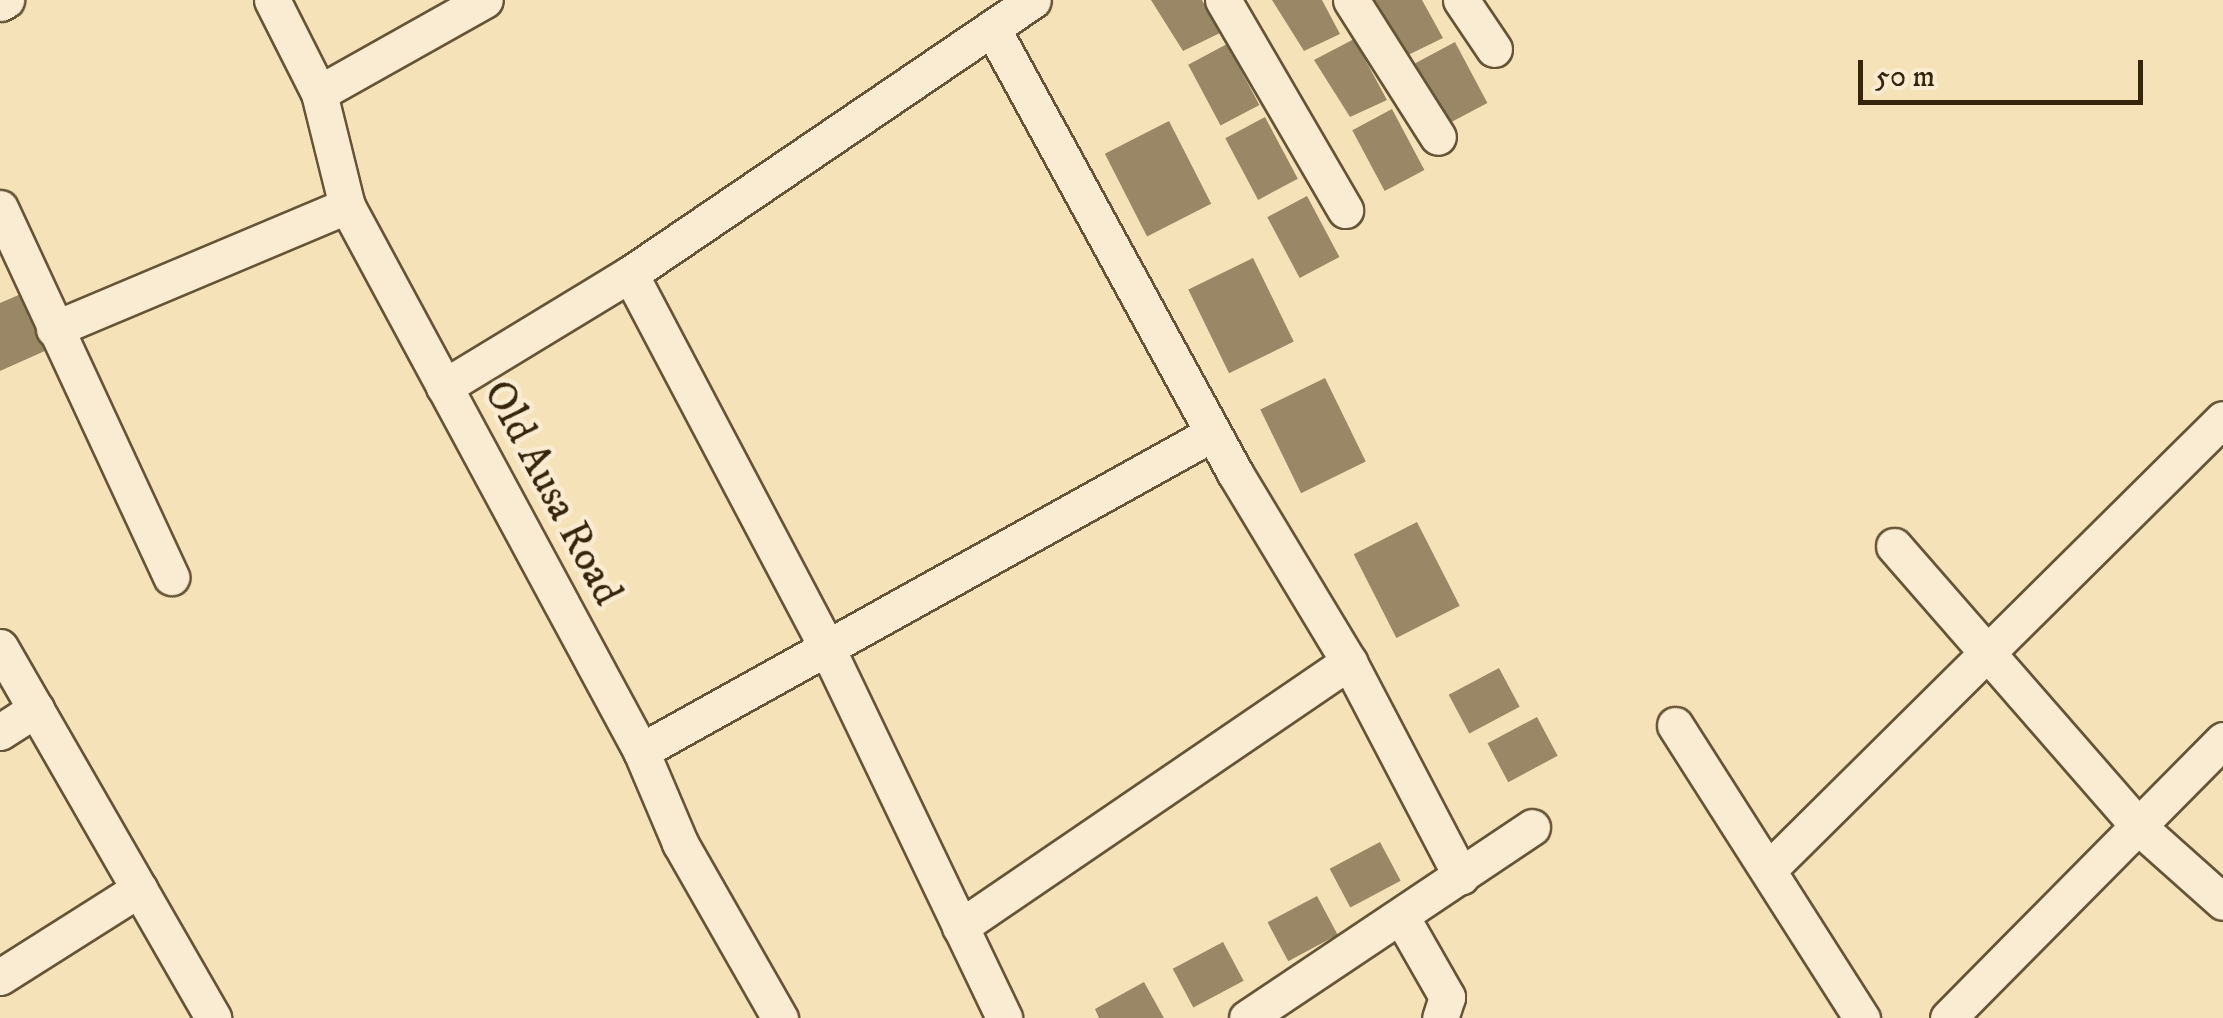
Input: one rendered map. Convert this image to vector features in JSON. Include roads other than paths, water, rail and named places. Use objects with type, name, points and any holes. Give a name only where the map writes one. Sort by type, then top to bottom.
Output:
[{"type":"street","name":"Old Ausa Road","points":[[272,0],[319,93],[347,206],[641,751],[680,843],[780,1018]]},
{"type":"street","points":[[319,93],[485,0]]},
{"type":"street","points":[[444,387],[630,274],[1033,0]]},
{"type":"street","points":[[1223,0],[1345,210]]},
{"type":"street","points":[[1351,0],[1438,137]]},
{"type":"street","points":[[1461,0],[1494,49]]},
{"type":"street","points":[[992,28],[1213,433],[1349,662],[1460,876]]},
{"type":"street","points":[[54,329],[347,206]]},
{"type":"street","points":[[0,208],[171,576]]},
{"type":"street","points":[[630,274],[827,648],[1004,1018]]},
{"type":"street","points":[[1769,869],[2223,419]]},
{"type":"street","points":[[641,751],[1213,433]]},
{"type":"street","points":[[1894,546],[2140,828],[2223,902]]},
{"type":"street","points":[[0,647],[213,1018]]},
{"type":"street","points":[[960,927],[1349,662]]},
{"type":"street","points":[[0,732],[36,708]]},
{"type":"street","points":[[1674,726],[1862,1018]]},
{"type":"street","points":[[1948,1018],[2223,740]]},
{"type":"street","points":[[1247,1018],[1532,828]]},
{"type":"street","points":[[0,977],[139,888]]},
{"type":"street","points":[[1402,918],[1447,997],[1440,1018]]}]
